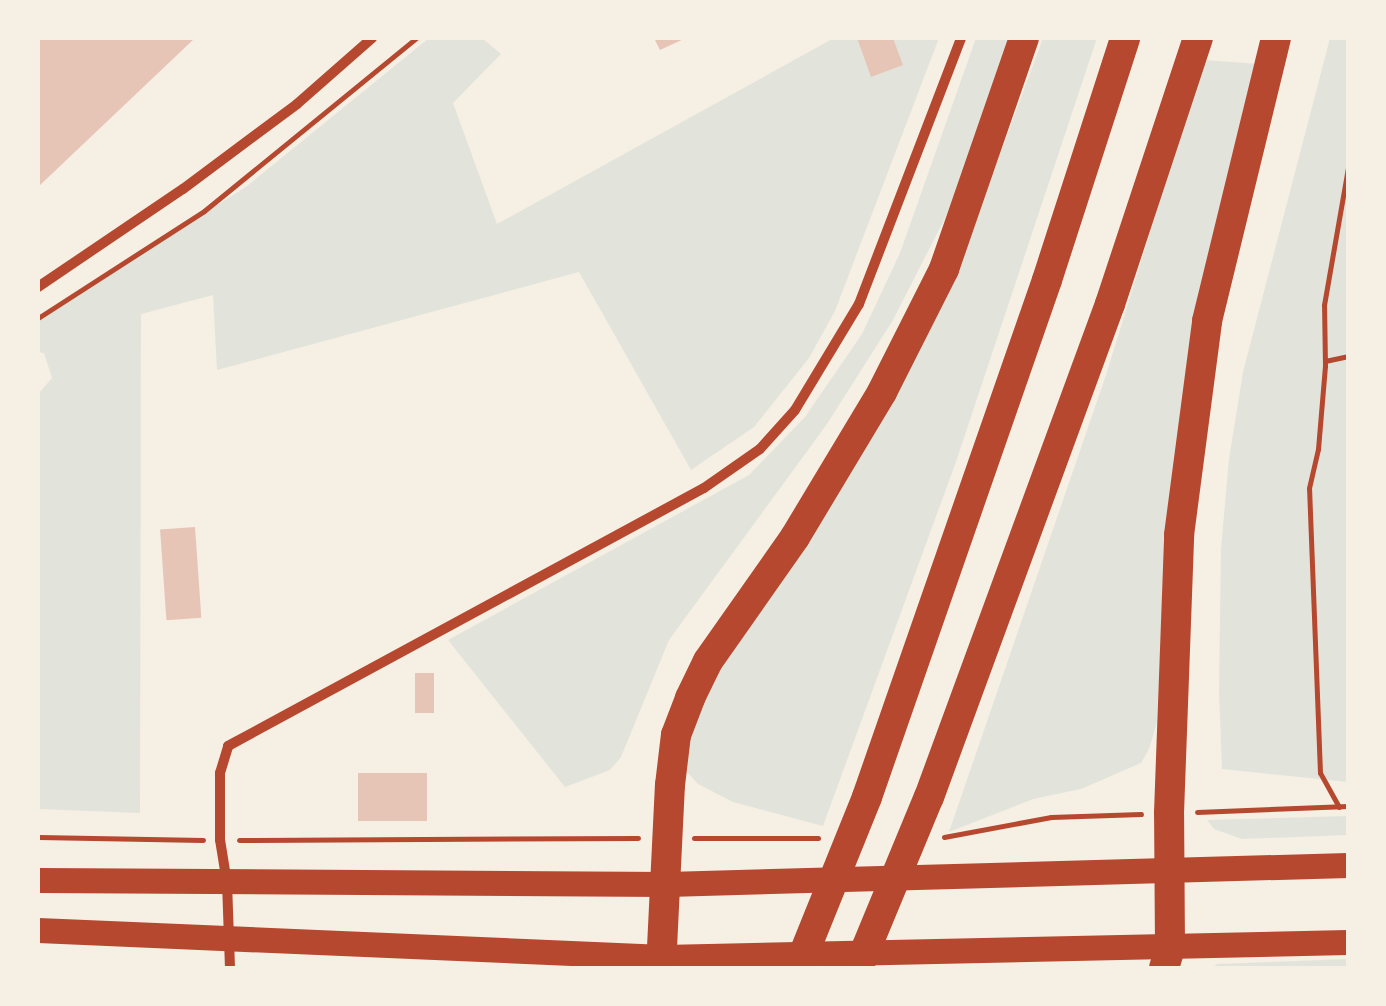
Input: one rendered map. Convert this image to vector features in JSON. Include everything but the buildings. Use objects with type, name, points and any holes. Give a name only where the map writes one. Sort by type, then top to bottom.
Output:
[{"type":"highway","points":[[662,963],[672,767],[676,735],[690,698],[708,661],[795,537],[882,392],[944,269],[1024,38]]},
{"type":"highway","points":[[798,968],[867,798],[1040,299],[1125,38]]},
{"type":"highway","points":[[858,968],[929,797],[1110,304],[1198,38]]},
{"type":"highway","points":[[1167,958],[1179,535],[1207,321],[1276,38]]},
{"type":"main road","points":[[38,880],[667,884],[1348,865]]},
{"type":"main road","points":[[38,930],[662,963],[1167,958],[1348,942]]},
{"type":"street","points":[[38,286],[269,126],[372,38]]},
{"type":"street","points":[[230,968],[227,882],[220,840],[220,774],[228,746],[719,479],[760,449],[795,410],[859,304],[960,38]]},
{"type":"path","points":[[38,318],[204,211],[416,38]]},
{"type":"path","points":[[1339,807],[1320,774],[1309,488],[1318,449],[1325,361],[1324,305],[1348,167]]},
{"type":"path","points":[[1325,361],[1348,356]]},
{"type":"shaded area","points":[[429,38],[482,38],[501,54],[453,103],[497,224],[834,38],[939,38],[835,311],[809,358],[754,427],[691,470],[579,272],[217,370],[213,295],[141,314],[140,813],[38,809],[38,394],[52,378],[44,353],[38,352],[38,320],[247,186]]},
{"type":"shaded area","points":[[976,38],[1014,38],[946,216],[893,320],[827,424],[669,640],[621,757],[610,770],[565,787],[448,640],[749,475],[805,417],[862,334],[900,253]]},
{"type":"shaded area","points":[[1043,38],[1097,38],[957,459],[823,826],[733,802],[698,784],[687,772],[693,707],[976,219]]},
{"type":"shaded area","points":[[1330,38],[1348,38],[1348,782],[1222,769],[1219,691],[1221,549],[1229,459],[1243,372]]},
{"type":"shaded area","points":[[1203,60],[1260,64],[1161,634],[1157,722],[1149,749],[1141,763],[1081,789],[1033,799],[949,832],[1106,375]]},
{"type":"shaded area","points":[[1348,816],[1348,835],[1242,839],[1214,829],[1207,820]]},
{"type":"shaded area","points":[[1348,959],[1348,968],[1211,968],[1217,964]]}]
